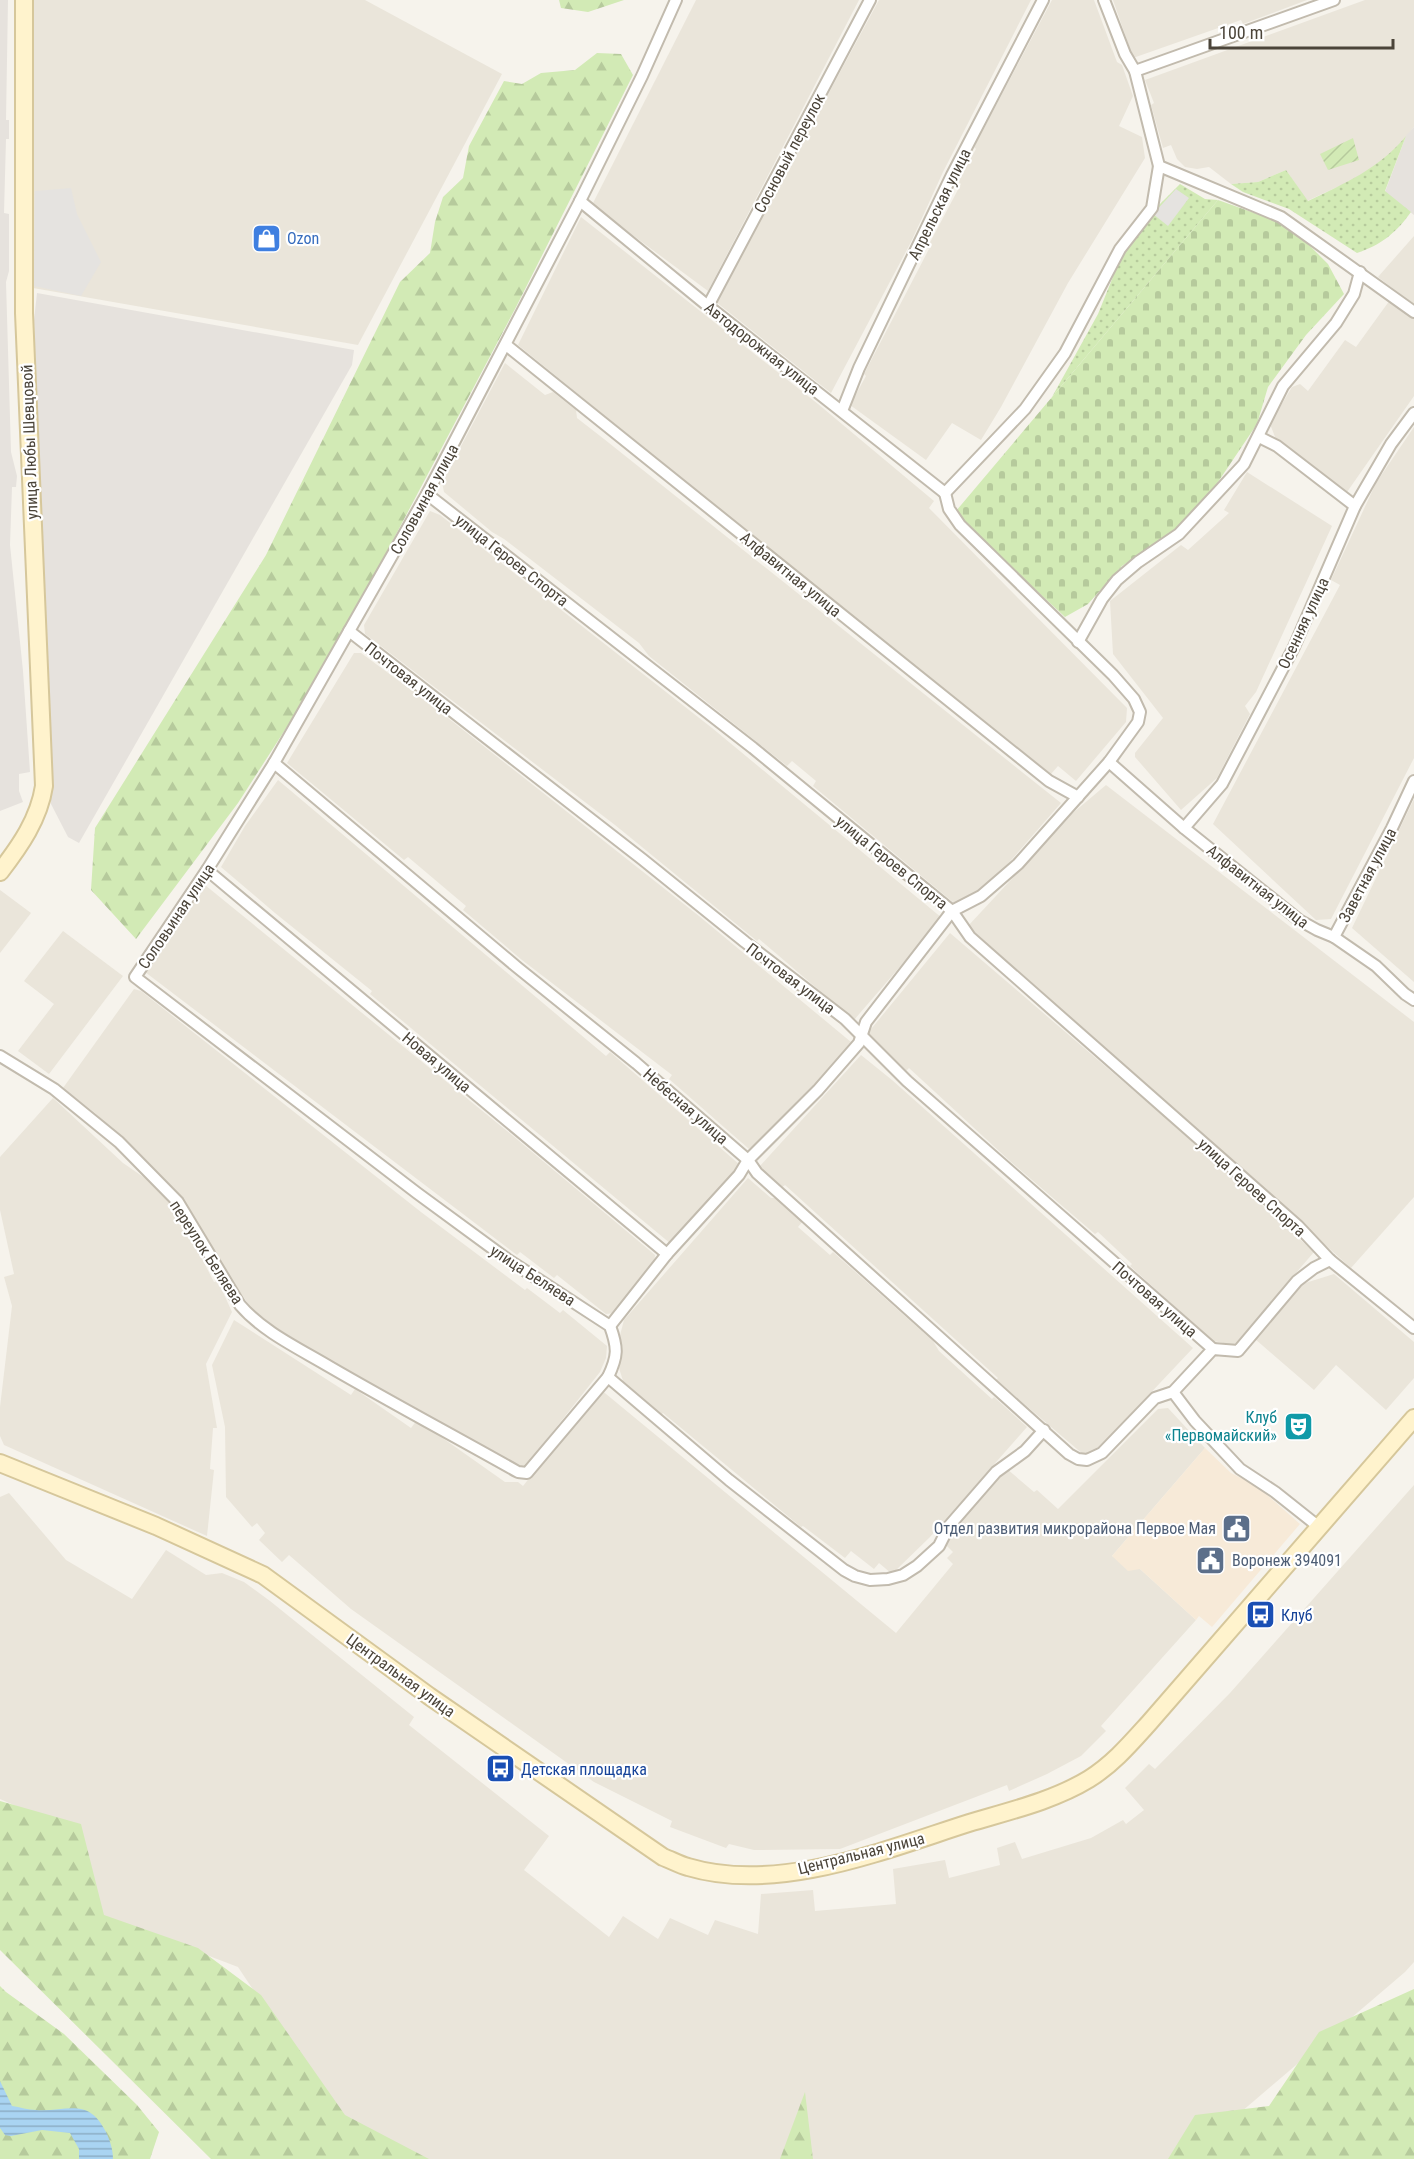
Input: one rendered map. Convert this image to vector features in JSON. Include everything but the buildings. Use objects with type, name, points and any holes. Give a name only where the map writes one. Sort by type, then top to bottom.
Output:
[{"type":"street","name":"улица Любы Шевцовой","points":[[0,872],[32,825],[38,812],[44,786],[24,313],[24,0]]},
{"type":"street","name":"Соловьиная улица","points":[[135,977],[207,870],[274,763],[427,494],[580,201],[642,76],[675,0]]},
{"type":"street","name":"Сосновый переулок","points":[[708,306],[870,0]]},
{"type":"street","name":"Апрельская улица","points":[[842,411],[859,368],[952,175],[1043,0]]},
{"type":"street","points":[[1044,1430],[1025,1451],[996,1472],[949,1526],[939,1545],[917,1566],[903,1575],[888,1580],[870,1580],[844,1570],[729,1480],[608,1377],[616,1360],[617,1343],[610,1326],[668,1254],[739,1175],[748,1160],[818,1090],[859,1043],[866,1022],[952,911],[981,896],[1018,864],[1109,762],[1138,722],[1140,712],[1134,699],[1113,675],[960,525],[949,509],[945,493],[1025,409],[1065,353],[1120,249],[1152,208],[1159,166],[1135,71],[1125,54],[1104,0]]},
{"type":"street","points":[[1135,71],[1334,0]]},
{"type":"street","points":[[1159,166],[1281,217],[1414,312]]},
{"type":"street","name":"Автодорожная улица","points":[[580,201],[708,306],[945,493]]},
{"type":"street","points":[[1078,642],[1102,599],[1117,580],[1138,562],[1179,534],[1244,464],[1283,386],[1336,323],[1354,294],[1360,272]]},
{"type":"street","name":"Алфавитная улица","points":[[506,345],[1048,781],[1078,797]]},
{"type":"street","name":"Осенняя улица","points":[[1184,828],[1222,783],[1294,647],[1355,506],[1390,444],[1414,413]]},
{"type":"street","points":[[1259,437],[1277,446],[1355,506]]},
{"type":"street","name":"улица Героев Спорта","points":[[427,494],[753,748],[952,911],[970,938],[1298,1226],[1330,1260],[1414,1328]]},
{"type":"street","name":"Почтовая улица","points":[[349,631],[845,1019],[907,1082],[1213,1349]]},
{"type":"street","name":"Алфавитная улица","points":[[1109,762],[1184,828],[1299,920],[1334,937],[1376,966],[1414,1000]]},
{"type":"street","name":"Небесная улица","points":[[274,763],[518,968],[636,1063],[748,1160],[766,1181],[1069,1454],[1078,1459],[1087,1460],[1102,1453],[1155,1398],[1173,1392]]},
{"type":"street","name":"Заветная улица","points":[[1334,937],[1392,828],[1414,781]]},
{"type":"street","name":"Новая улица","points":[[207,870],[668,1254]]},
{"type":"street","name":"улица Беляева","points":[[135,977],[417,1193],[507,1259],[610,1326]]},
{"type":"street","name":"переулок Беляева","points":[[0,1056],[54,1089],[119,1142],[178,1202],[248,1315],[290,1344],[518,1472],[527,1473],[608,1377]]},
{"type":"street","points":[[1319,1527],[1275,1492],[1240,1469],[1195,1421],[1173,1392],[1213,1349],[1238,1351],[1297,1281],[1314,1268],[1330,1260]]},
{"type":"street","name":"Центральная улица","points":[[4,1467],[156,1526],[263,1575],[420,1689],[663,1857],[687,1867],[733,1875],[778,1874],[877,1853],[1016,1809],[1087,1780],[1114,1761],[1414,1418]]},
{"type":"shaded area","points":[[0,0],[8,0],[6,120],[9,120],[9,139],[6,139],[4,213],[9,214],[9,271],[6,282],[11,452],[17,476],[16,487],[12,487],[10,545],[23,671],[30,772],[19,774],[19,791],[23,802],[0,811]]},
{"type":"shaded area","points":[[32,0],[365,0],[502,74],[358,345],[33,288]]},
{"type":"shaded area","points":[[696,0],[859,0],[708,291],[592,205]]},
{"type":"shaded area","points":[[879,0],[1031,0],[943,172],[911,242],[831,393],[716,302]]},
{"type":"shaded area","points":[[1052,0],[1094,0],[1117,62],[1122,65],[1133,96],[1119,126],[1142,137],[1145,158],[1068,283],[981,440],[952,423],[926,460],[850,405],[961,184],[958,181],[976,149],[974,147]]},
{"type":"shaded area","points":[[1113,0],[1307,0],[1243,24],[1241,20],[1133,58]]},
{"type":"shaded area","points":[[1365,0],[1414,0],[1414,127],[1396,149],[1363,175],[1307,201],[1286,170],[1258,182],[1231,184],[1209,167],[1197,169],[1185,167],[1177,159],[1171,145],[1163,148],[1151,105],[1154,103],[1145,80]]},
{"type":"shaded area","points":[[1414,127],[1414,215],[1385,192],[1406,136]]},
{"type":"shaded area","points":[[71,188],[77,214],[101,262],[81,296],[34,286],[35,191]]},
{"type":"shaded area","points":[[1176,189],[1189,198],[1168,226],[1153,214]]},
{"type":"shaded area","points":[[581,217],[818,404],[934,501],[929,508],[1127,708],[1126,722],[1076,781],[1058,766],[1051,774],[762,544],[518,345]]},
{"type":"shaded area","points":[[1414,236],[1414,305],[1378,277]]},
{"type":"shaded area","points":[[37,293],[354,350],[352,365],[79,843],[68,837],[51,804],[34,320]]},
{"type":"shaded area","points":[[1390,300],[1414,317],[1414,396],[1347,492],[1277,442],[1270,424],[1292,387],[1300,384],[1308,391],[1345,340],[1356,347]]},
{"type":"shaded area","points":[[505,363],[545,395],[553,392],[576,410],[577,418],[1061,803],[993,881],[970,897],[954,903],[813,786],[816,781],[792,761],[787,766],[649,656],[639,643],[492,532],[444,492],[442,482]]},
{"type":"shaded area","points":[[1414,427],[1414,758],[1331,919],[1316,920],[1213,824],[1340,585],[1331,580],[1376,483]]},
{"type":"shaded area","points":[[1247,472],[1332,526],[1256,692],[1245,706],[1250,714],[1217,778],[1181,810],[1135,757],[1135,753],[1163,718],[1113,654],[1110,601],[1181,545],[1188,550],[1229,513],[1224,510]]},
{"type":"shaded area","points":[[430,511],[440,515],[712,728],[942,918],[854,1020],[759,939],[757,941],[615,825],[365,634],[364,625]]},
{"type":"shaded area","points":[[354,653],[361,653],[429,703],[699,916],[851,1042],[793,1109],[760,1141],[749,1149],[669,1079],[672,1075],[522,960],[463,910],[466,906],[408,857],[404,860],[287,763]]},
{"type":"shaded area","points":[[278,780],[606,1056],[610,1052],[740,1165],[671,1244],[370,994],[372,991],[221,867],[245,826]]},
{"type":"shaded area","points":[[1106,785],[1414,1022],[1414,1197],[1351,1268],[968,926],[1074,812]]},
{"type":"shaded area","points":[[1414,799],[1414,982],[1352,928]]},
{"type":"shaded area","points":[[205,885],[655,1255],[654,1264],[614,1313],[606,1314],[557,1275],[554,1278],[520,1252],[517,1255],[145,972]]},
{"type":"shaded area","points":[[0,890],[31,913],[0,953]]},
{"type":"shaded area","points":[[63,931],[123,976],[49,1074],[18,1051],[54,1004],[24,981]]},
{"type":"shaded area","points":[[950,933],[1161,1114],[1314,1252],[1234,1345],[1213,1341],[1130,1266],[1132,1264],[1098,1232],[1095,1234],[1011,1162],[909,1068],[906,1071],[867,1034]]},
{"type":"shaded area","points":[[134,989],[141,991],[421,1212],[525,1290],[527,1288],[560,1313],[563,1310],[607,1346],[606,1358],[600,1372],[524,1468],[360,1379],[275,1327],[251,1308],[198,1230],[184,1200],[95,1113],[63,1088]]},
{"type":"shaded area","points":[[861,1055],[1193,1348],[1093,1454],[1084,1455],[996,1380],[998,1378],[785,1185],[781,1188],[763,1172],[760,1166]]},
{"type":"shaded area","points":[[53,1098],[123,1163],[155,1185],[177,1211],[214,1282],[218,1281],[232,1312],[206,1364],[217,1428],[213,1428],[210,1469],[214,1470],[207,1536],[4,1445],[0,1436],[0,1407],[12,1306],[4,1277],[14,1274],[0,1210],[0,1157]]},
{"type":"shaded area","points":[[748,1178],[803,1221],[798,1227],[830,1255],[833,1252],[933,1341],[939,1351],[992,1399],[994,1397],[1027,1427],[930,1537],[892,1574],[879,1563],[874,1569],[851,1551],[845,1558],[803,1526],[801,1527],[663,1413],[661,1415],[624,1384],[619,1368],[619,1339],[624,1320]]},
{"type":"shaded area","points":[[1334,1274],[1414,1342],[1414,1378],[1386,1410],[1336,1365],[1314,1390],[1255,1339],[1302,1284]]},
{"type":"shaded area","points":[[234,1320],[351,1395],[355,1389],[411,1428],[417,1420],[505,1482],[518,1482],[523,1486],[600,1389],[896,1633],[953,1564],[947,1558],[953,1552],[943,1542],[1007,1469],[1034,1492],[1037,1490],[1058,1509],[1158,1409],[1168,1408],[1205,1448],[1112,1556],[1140,1569],[1196,1620],[1101,1726],[1106,1731],[1081,1756],[1047,1774],[1009,1791],[1007,1785],[840,1849],[754,1850],[729,1844],[726,1848],[670,1827],[672,1821],[594,1782],[351,1609],[289,1555],[282,1562],[259,1540],[265,1533],[257,1523],[252,1527],[226,1497],[225,1427],[212,1365]]},
{"type":"shaded area","points":[[1205,1448],[1231,1473],[1257,1486],[1300,1524],[1212,1627],[1199,1616],[1196,1620],[1140,1569],[1128,1571],[1112,1556]]},
{"type":"shaded area","points":[[1414,1485],[1414,1962],[1186,2159],[419,2159],[345,2127],[238,1967],[96,1913],[75,1832],[0,1799],[0,1497],[9,1493],[66,1560],[132,1599],[166,1550],[206,1575],[222,1573],[244,1582],[414,1717],[409,1725],[549,1836],[524,1870],[609,1937],[623,1916],[658,1939],[670,1918],[708,1935],[715,1920],[758,1934],[761,1894],[813,1890],[815,1911],[896,1904],[893,1869],[945,1860],[949,1878],[1000,1865],[997,1848],[1015,1842],[1022,1859],[1091,1838],[1123,1820],[1126,1824],[1144,1810],[1125,1788],[1149,1764],[1155,1769],[1230,1693]]},
{"type":"green space","points":[[559,0],[624,0],[588,12],[561,8]]},
{"type":"green space","points":[[597,53],[621,54],[633,75],[515,309],[383,559],[310,691],[238,803],[136,939],[91,890],[95,828],[266,555],[400,282],[430,253],[435,222],[443,197],[463,178],[469,146],[504,81],[522,84],[541,73],[575,70]]},
{"type":"green space","points":[[1406,136],[1385,191],[1411,212],[1387,237],[1357,253],[1289,209],[1243,192],[1231,184],[1258,182],[1286,170],[1308,201],[1373,166],[1396,148]]},
{"type":"green space","points":[[1353,138],[1359,160],[1328,170],[1320,154]]},
{"type":"green space","points":[[1180,184],[1205,199],[1218,200],[1052,397],[1098,314],[1121,257],[1159,205]]},
{"type":"green space","points":[[1218,200],[1277,221],[1302,238],[1328,264],[1344,294],[1306,335],[1268,387],[1257,424],[1216,485],[1173,532],[1122,566],[1088,604],[1065,617],[979,537],[956,511]]},
{"type":"green space","points":[[0,1801],[81,1824],[104,1915],[198,1948],[261,1995],[345,2115],[429,2159],[211,2159],[0,1950]]},
{"type":"green space","points":[[0,1986],[64,2034],[137,2105],[159,2132],[150,2159],[0,2159]]},
{"type":"green space","points":[[1414,1989],[1414,2159],[1168,2159],[1195,2115],[1269,2106],[1319,2032]]},
{"type":"green space","points":[[805,2092],[813,2159],[780,2159]]},
{"type":"water","points":[[0,2081],[12,2106],[30,2110],[76,2108],[92,2114],[106,2132],[113,2159],[79,2159],[79,2149],[70,2133],[42,2130],[5,2135],[0,2128]]},
{"type":"place","name":"Ozon","points":[[266,238]]},
{"type":"place","name":"Клуб «Первомайский»","points":[[1298,1426]]},
{"type":"place","name":"Отдел развития микрорайона Первое Мая","points":[[1237,1528]]},
{"type":"place","name":"Воронеж 394091","points":[[1211,1560]]},
{"type":"place","name":"Клуб","points":[[1260,1615]]},
{"type":"place","name":"Детская площадка","points":[[500,1769]]}]
